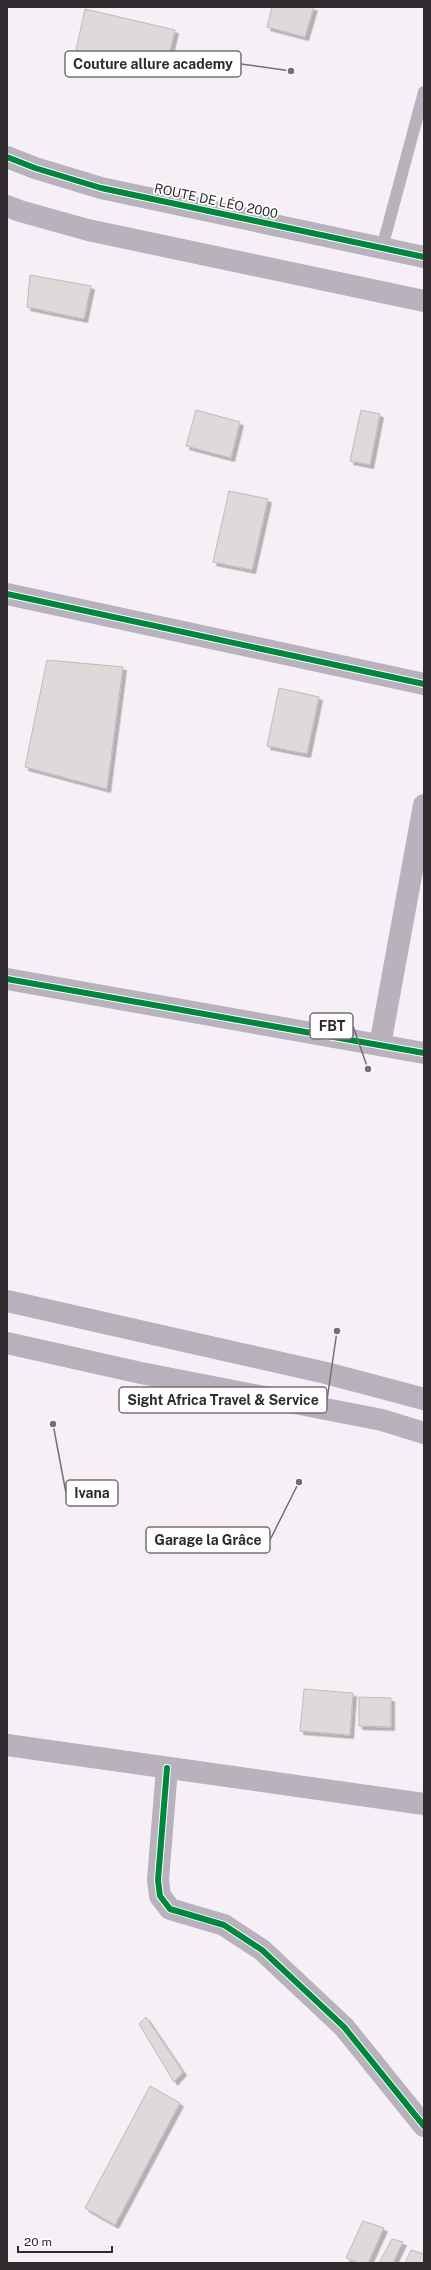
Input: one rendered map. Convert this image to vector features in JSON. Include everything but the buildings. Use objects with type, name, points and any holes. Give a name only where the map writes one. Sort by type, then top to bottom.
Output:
[{"type":"main road","points":[[7,1301],[319,1372],[424,1399]]},
{"type":"main road","points":[[7,1343],[141,1373],[382,1420],[424,1433]]},
{"type":"street","name":"ROUTE DE LÉO 2000","points":[[7,156],[34,168],[101,188],[424,257]]},
{"type":"street","points":[[7,206],[88,230],[424,301]]},
{"type":"street","points":[[7,594],[424,684]]},
{"type":"street","points":[[380,1045],[424,805]]},
{"type":"street","points":[[7,979],[424,1053]]},
{"type":"street","points":[[7,1745],[424,1804]]},
{"type":"street","points":[[167,1768],[158,1880],[160,1896],[170,1909],[224,1925],[262,1950],[344,2027],[424,2126]]},
{"type":"lane","points":[[382,248],[424,92]]},
{"type":"cycle path","points":[[7,157],[35,168],[101,188],[424,257]]},
{"type":"cycle path","points":[[7,594],[424,684]]},
{"type":"cycle path","points":[[7,979],[424,1053]]},
{"type":"cycle path","points":[[167,1768],[158,1880],[160,1896],[170,1909],[224,1925],[262,1950],[344,2027],[424,2126]]},
{"type":"place","name":"Couture allure academy","points":[[291,71]]},
{"type":"place","name":"FBT","points":[[368,1069]]},
{"type":"place","name":"Sight Africa Travel & Service","points":[[337,1331]]},
{"type":"place","name":"Ivana","points":[[53,1424]]},
{"type":"place","name":"Garage la Grâce","points":[[299,1482]]}]
